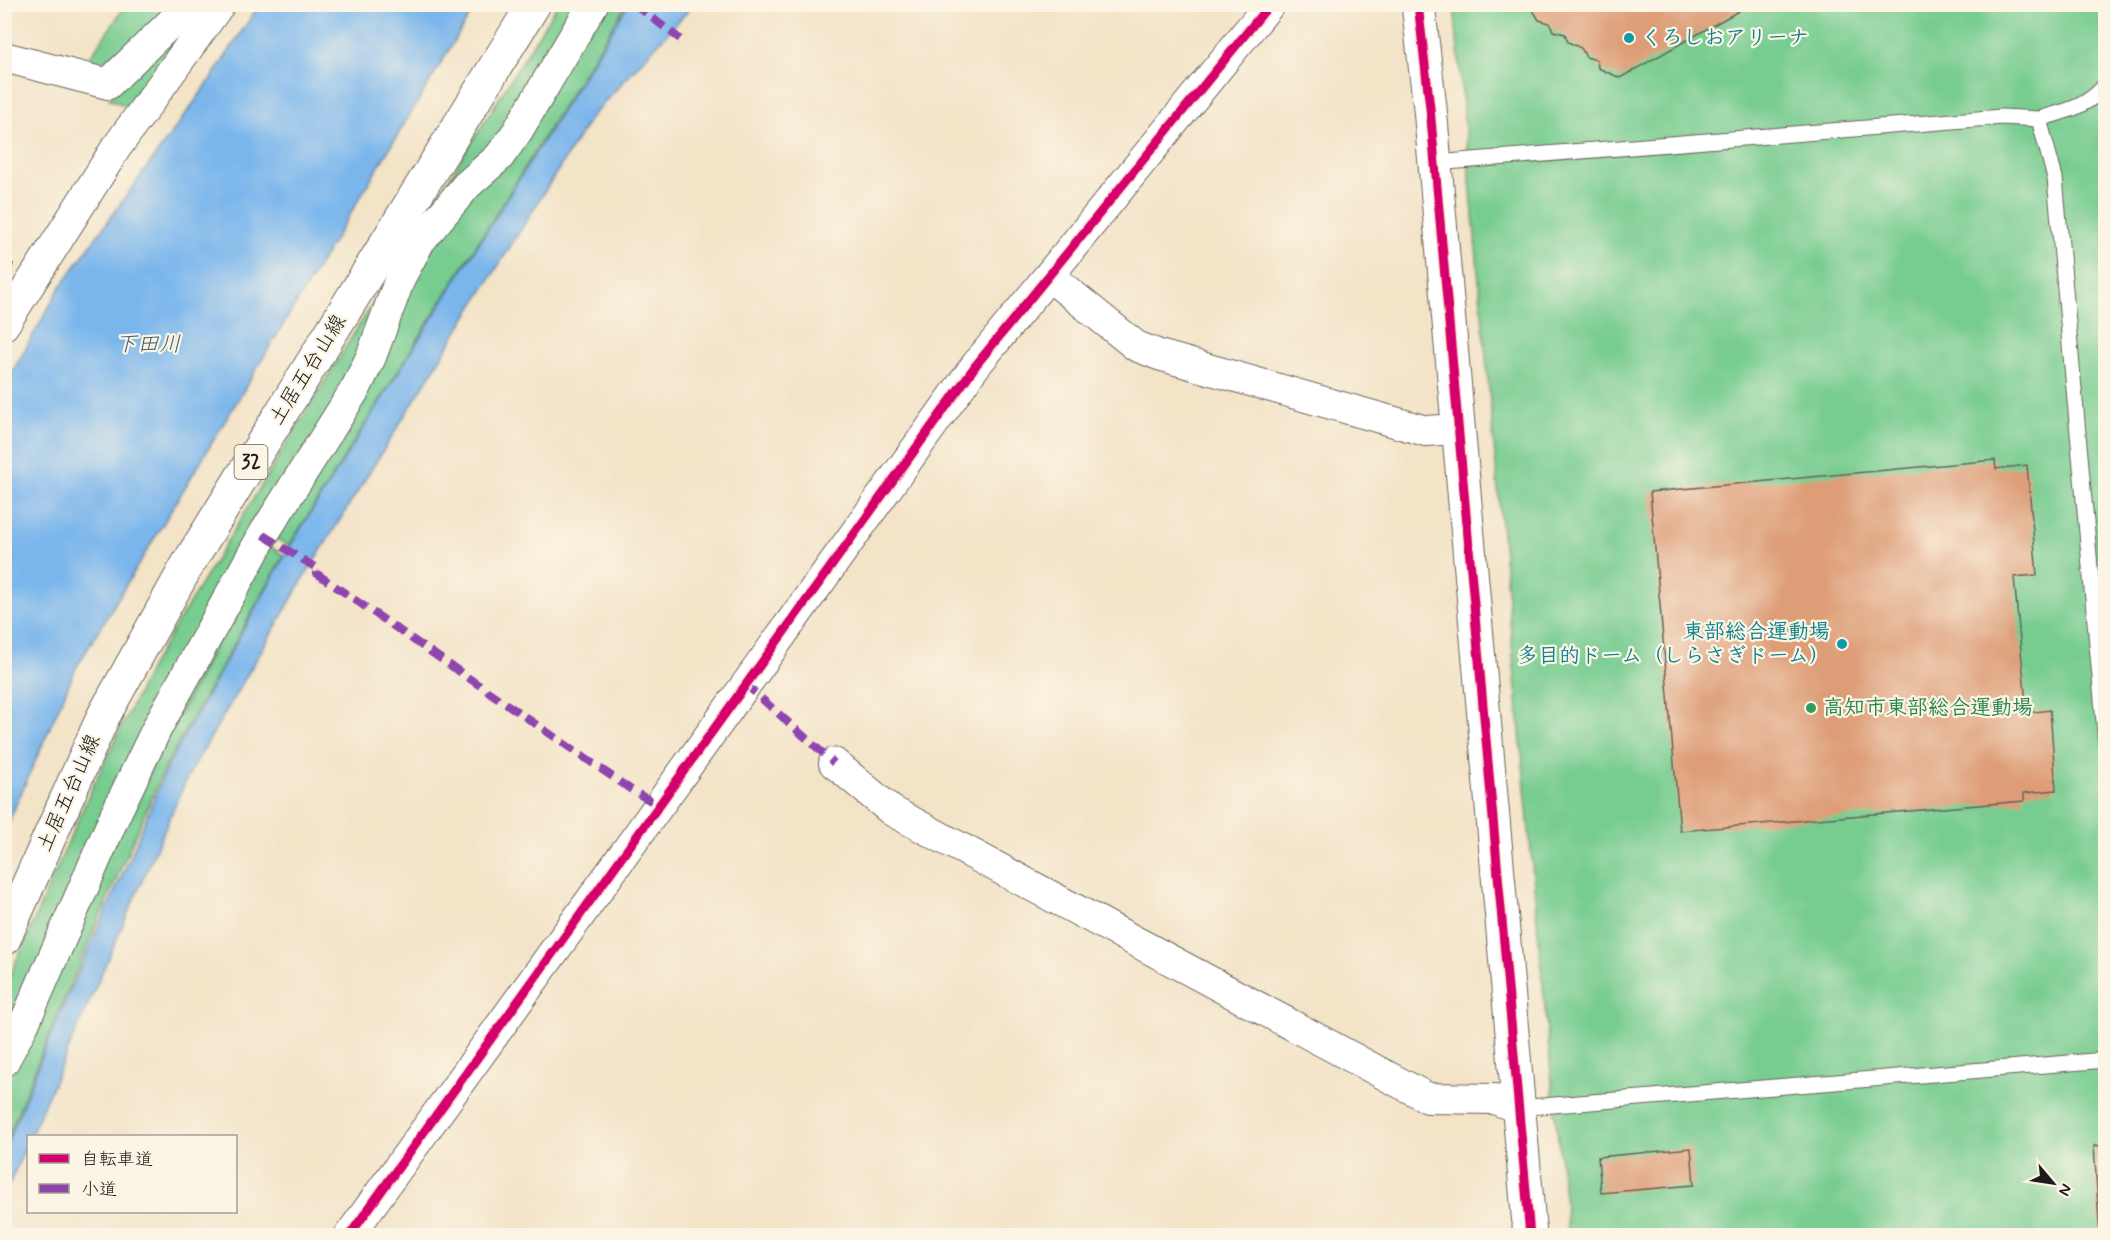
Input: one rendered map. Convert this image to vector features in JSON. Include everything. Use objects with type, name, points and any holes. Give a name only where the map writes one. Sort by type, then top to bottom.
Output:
[{"type":"street","points":[[4,57],[108,84],[190,4]]},
{"type":"street","points":[[4,325],[116,148],[220,4]]},
{"type":"street","name":"土居五台山線","points":[[4,939],[104,715],[188,564],[408,234],[534,4]]},
{"type":"street","points":[[4,1061],[24,1024],[73,910],[158,726],[263,535],[356,388],[372,357],[401,276],[408,234],[499,157],[593,4]]},
{"type":"street","points":[[350,1236],[962,384],[1270,4]]},
{"type":"street","points":[[1418,4],[1435,163],[1458,429],[1498,1102],[1530,1236]]},
{"type":"street","points":[[1049,276],[1136,346],[1159,355],[1426,431],[1458,429]]},
{"type":"street","points":[[834,763],[892,811],[1428,1098],[1498,1102]]},
{"type":"lane","points":[[1435,163],[2002,117],[2039,118],[2080,107],[2093,99],[2106,84]]},
{"type":"lane","points":[[2039,118],[2055,178],[2106,744]]},
{"type":"lane","points":[[1498,1102],[2106,1060]]},
{"type":"green space","points":[[126,5],[179,5],[107,74],[81,70]]},
{"type":"green space","points":[[200,5],[131,108],[109,99],[121,81]]},
{"type":"green space","points":[[557,5],[583,5],[505,133],[419,227]]},
{"type":"green space","points":[[600,5],[626,5],[289,546],[276,539],[399,296]]},
{"type":"green space","name":"高知市東部総合運動場","points":[[1454,5],[2105,5],[2105,1235],[1568,1235],[1550,1063]]},
{"type":"green space","points":[[388,278],[366,352],[5,1050],[5,987],[91,790],[151,666]]},
{"type":"green space","points":[[269,546],[284,555],[165,767],[58,1013],[5,1144],[5,1071],[84,895]]},
{"type":"water","name":"下田川","points":[[259,5],[476,5],[76,668],[5,830],[5,385],[61,286],[211,79]]},
{"type":"water","points":[[628,5],[693,5],[591,117],[308,571],[188,776],[31,1135],[27,1135],[27,1144],[5,1194],[5,1148],[59,1015],[129,860],[167,767],[293,541]]},
{"type":"building","name":"くろしおアリーナ","points":[[1522,4],[1751,4],[1620,78],[1598,68],[1597,60],[1586,57],[1581,48],[1568,42],[1565,34],[1553,31],[1550,23],[1539,20],[1533,10]]},
{"type":"building","points":[[13,264],[6,286],[10,288],[4,296],[4,266]]},
{"type":"building","name":"東部総合運動場 多目的ドーム（しらさぎドーム）","points":[[1995,460],[1996,469],[2027,465],[2037,575],[2014,577],[2027,713],[2050,710],[2056,790],[2024,793],[2024,801],[1680,831],[1650,492]]},
{"type":"building","points":[[2106,1145],[2106,1236],[2100,1236],[2094,1146]]},
{"type":"building","points":[[1691,1148],[1694,1185],[1601,1193],[1598,1157]]},
{"type":"marked path","points":[[634,4],[680,39]]},
{"type":"marked path","points":[[263,535],[318,569],[316,573],[633,791],[660,806]]},
{"type":"marked path","points":[[744,683],[834,763]]},
{"type":"cycle path","points":[[349,1236],[976,365],[1270,4]]},
{"type":"cycle path","points":[[1418,4],[1430,108],[1530,1236]]},
{"type":"place","name":"くろしおアリーナ","points":[[1629,38]]},
{"type":"place","name":"東部総合運動場 多目的ドーム（しらさぎドーム）","points":[[1842,644]]},
{"type":"place","name":"高知市東部総合運動場","points":[[1811,708]]}]
